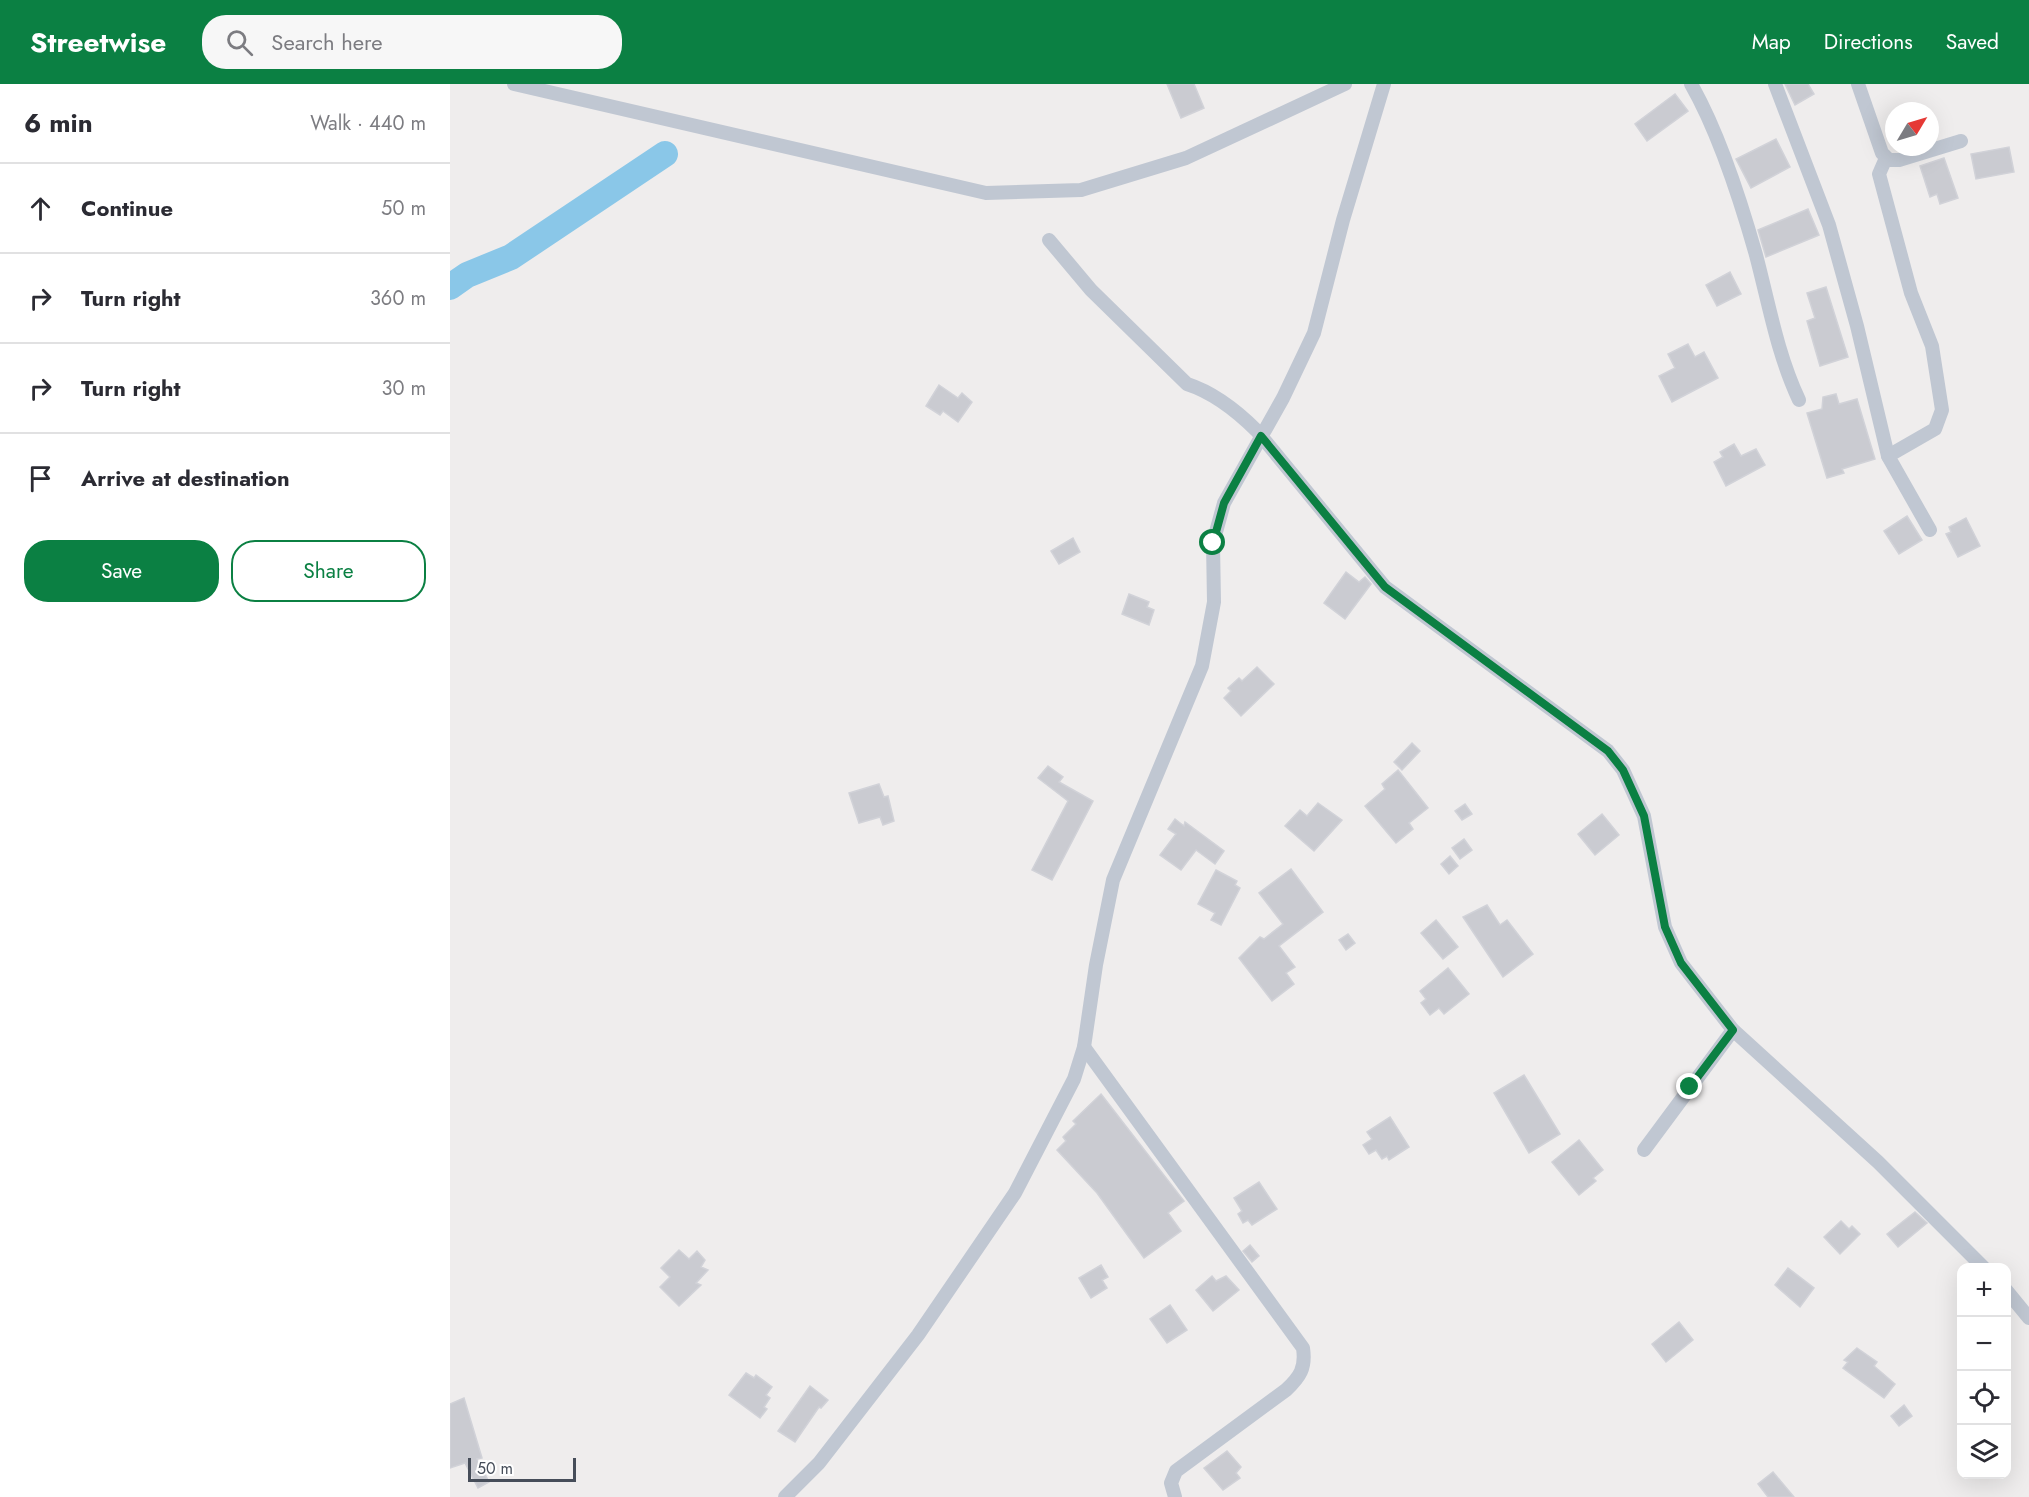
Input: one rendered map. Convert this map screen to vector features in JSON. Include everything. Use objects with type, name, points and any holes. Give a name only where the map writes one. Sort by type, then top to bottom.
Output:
[{"type":"street","points":[[514,84],[986,193],[1081,190],[1091,187],[1186,158],[1345,84]]},
{"type":"street","points":[[784,1497],[819,1463],[918,1335],[1015,1193],[1074,1079],[1084,1047],[1113,880],[1202,666],[1214,602],[1213,543],[1224,503],[1314,333],[1343,220],[1384,84]]},
{"type":"street","points":[[1691,84],[1713,129],[1755,254],[1782,359],[1799,399]]},
{"type":"street","points":[[1775,84],[1829,225],[1857,326],[1888,456],[1930,530]]},
{"type":"street","points":[[1858,84],[1886,158],[1879,174],[1911,293],[1932,346],[1942,410],[1935,429],[1888,456]]},
{"type":"street","points":[[1886,158],[1899,160],[1961,141]]},
{"type":"street","points":[[1049,240],[1090,290],[1187,384],[1197,387],[1243,417],[1385,587],[1613,757],[1623,770],[1644,816],[1665,927],[1681,963],[1733,1030],[1878,1162],[1979,1263]]},
{"type":"street","points":[[1644,1150],[1733,1030]]},
{"type":"street","points":[[1084,1047],[1303,1348],[1305,1361],[1301,1376],[1286,1390],[1176,1471],[1171,1484],[1175,1497]]},
{"type":"street","points":[[2011,1295],[2029,1318]]},
{"type":"building","points":[[1167,84],[1194,84],[1204,108],[1181,118]]},
{"type":"building","points":[[1785,84],[1808,84],[1814,94],[1795,105]]},
{"type":"building","points":[[1675,94],[1688,111],[1647,141],[1635,124]]},
{"type":"building","points":[[1776,139],[1790,167],[1751,188],[1736,159]]},
{"type":"building","points":[[2009,147],[2014,172],[1976,179],[1971,154]]},
{"type":"building","points":[[1944,158],[1958,198],[1940,204],[1937,194],[1930,197],[1920,166]]},
{"type":"building","points":[[1808,209],[1819,235],[1766,257],[1758,230]]},
{"type":"building","points":[[1730,272],[1741,294],[1717,306],[1706,285]]},
{"type":"building","points":[[1826,287],[1848,357],[1820,366],[1807,321],[1815,318],[1807,293]]},
{"type":"building","points":[[1688,344],[1695,357],[1704,352],[1718,378],[1672,402],[1659,376],[1675,368],[1668,354]]},
{"type":"building","points":[[939,385],[958,398],[962,393],[972,402],[958,422],[943,411],[940,415],[926,406]]},
{"type":"building","points":[[1836,394],[1839,404],[1857,399],[1875,459],[1842,469],[1844,473],[1827,478],[1807,413],[1822,409],[1823,397]]},
{"type":"building","points":[[1734,444],[1741,456],[1756,449],[1765,465],[1726,486],[1714,462],[1723,457],[1720,452]]},
{"type":"building","points":[[1907,516],[1922,540],[1899,554],[1884,531]]},
{"type":"building","points":[[1966,518],[1980,546],[1958,557],[1946,534],[1951,532],[1949,527]]},
{"type":"building","points":[[1073,538],[1080,552],[1059,564],[1051,551]]},
{"type":"building","points":[[1346,572],[1359,582],[1365,577],[1371,584],[1345,619],[1324,603]]},
{"type":"building","points":[[1129,594],[1149,602],[1147,607],[1154,610],[1149,625],[1122,614]]},
{"type":"building","points":[[1257,667],[1274,684],[1241,716],[1224,698],[1231,691],[1228,688],[1239,678],[1242,681]]},
{"type":"building","points":[[1412,743],[1420,751],[1402,770],[1394,762]]},
{"type":"building","points":[[1048,766],[1063,777],[1059,782],[1093,801],[1052,880],[1032,870],[1068,801],[1038,778]]},
{"type":"building","points":[[1398,770],[1428,808],[1409,823],[1413,829],[1396,843],[1365,806],[1385,789],[1382,784]]},
{"type":"building","points":[[879,784],[884,797],[888,796],[894,821],[883,825],[880,817],[859,823],[849,793]]},
{"type":"building","points":[[1318,803],[1342,820],[1314,851],[1285,826],[1300,810],[1307,816]]},
{"type":"building","points":[[1465,804],[1472,814],[1462,820],[1455,811]]},
{"type":"building","points":[[1602,814],[1619,835],[1595,855],[1578,834]]},
{"type":"building","points":[[1175,819],[1184,826],[1185,822],[1224,851],[1215,864],[1196,850],[1181,870],[1160,855],[1176,834],[1168,829]]},
{"type":"building","points":[[1464,839],[1472,850],[1460,859],[1452,848]]},
{"type":"building","points":[[1450,856],[1458,866],[1449,874],[1441,864]]},
{"type":"building","points":[[1291,869],[1323,912],[1279,946],[1295,967],[1286,973],[1294,984],[1272,1001],[1239,958],[1260,937],[1264,939],[1283,924],[1259,893]]},
{"type":"building","points":[[1216,870],[1237,881],[1235,885],[1240,888],[1221,925],[1211,920],[1215,913],[1198,904]]},
{"type":"building","points":[[1487,905],[1500,925],[1507,920],[1533,954],[1503,977],[1463,917]]},
{"type":"building","points":[[1436,920],[1458,947],[1443,959],[1421,933]]},
{"type":"building","points":[[1348,934],[1355,943],[1346,950],[1339,940]]},
{"type":"building","points":[[1448,968],[1469,994],[1444,1014],[1439,1008],[1430,1015],[1421,1003],[1426,999],[1420,991]]},
{"type":"building","points":[[1524,1075],[1560,1134],[1529,1153],[1494,1093]]},
{"type":"building","points":[[1101,1094],[1184,1201],[1168,1213],[1181,1231],[1144,1258],[1097,1193],[1057,1150],[1066,1141],[1063,1137],[1076,1124],[1073,1121]]},
{"type":"building","points":[[1390,1117],[1409,1147],[1389,1160],[1387,1156],[1382,1159],[1376,1150],[1369,1154],[1363,1145],[1372,1139],[1367,1132]]},
{"type":"building","points":[[1579,1140],[1603,1170],[1593,1178],[1596,1181],[1579,1195],[1552,1162]]},
{"type":"building","points":[[1259,1182],[1277,1209],[1252,1225],[1248,1220],[1243,1223],[1238,1214],[1242,1211],[1234,1198]]},
{"type":"building","points":[[1915,1212],[1927,1223],[1898,1247],[1887,1234]]},
{"type":"building","points":[[1841,1221],[1849,1229],[1852,1226],[1860,1234],[1840,1254],[1824,1237]]},
{"type":"building","points":[[1250,1245],[1259,1256],[1252,1262],[1243,1251]]},
{"type":"building","points":[[679,1250],[689,1259],[697,1251],[705,1260],[701,1267],[708,1270],[696,1283],[701,1285],[679,1306],[660,1287],[670,1277],[661,1268]]},
{"type":"building","points":[[1101,1265],[1108,1277],[1102,1280],[1107,1288],[1091,1298],[1079,1278]]},
{"type":"building","points":[[1788,1268],[1814,1288],[1800,1307],[1775,1285]]},
{"type":"building","points":[[1212,1276],[1216,1281],[1226,1276],[1239,1290],[1213,1311],[1196,1290]]},
{"type":"building","points":[[1170,1305],[1187,1330],[1167,1343],[1150,1319]]},
{"type":"building","points":[[1679,1322],[1693,1340],[1666,1362],[1652,1344]]},
{"type":"building","points":[[1857,1348],[1877,1362],[1874,1366],[1895,1384],[1884,1398],[1843,1368],[1848,1362],[1844,1360]]},
{"type":"building","points":[[746,1373],[754,1378],[756,1375],[772,1387],[766,1395],[770,1398],[764,1407],[767,1409],[760,1418],[729,1395]]},
{"type":"building","points":[[810,1386],[828,1400],[821,1408],[819,1407],[795,1442],[778,1431]]},
{"type":"building","points":[[464,1398],[482,1458],[477,1459],[489,1482],[478,1488],[465,1463],[450,1468],[450,1404]]},
{"type":"building","points":[[1904,1405],[1912,1416],[1899,1426],[1891,1416]]},
{"type":"building","points":[[1227,1451],[1241,1467],[1236,1473],[1240,1478],[1223,1490],[1204,1468]]},
{"type":"building","points":[[1773,1472],[1794,1497],[1768,1497],[1758,1484]]},
{"type":"waterway","points":[[450,287],[467,275],[511,257],[665,154]]},
{"type":"route","points":[[1213,543],[1224,503],[1261,436],[1385,587],[1608,751],[1623,770],[1644,816],[1665,927],[1681,963],[1733,1030],[1690,1087]]}]
